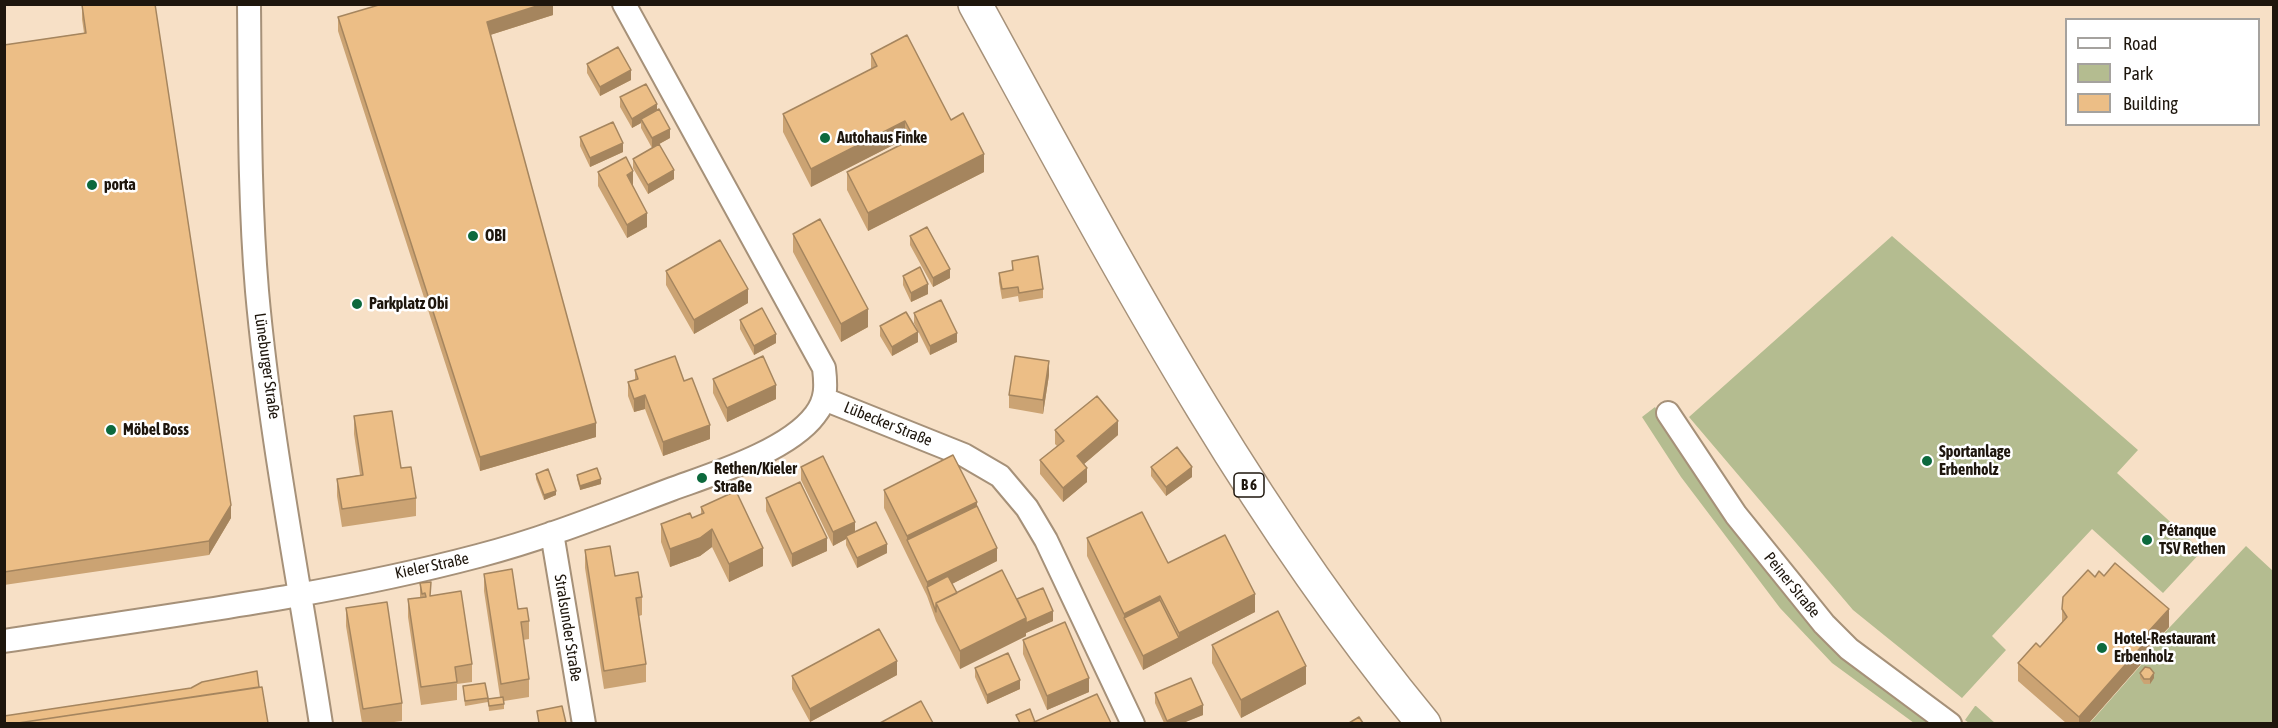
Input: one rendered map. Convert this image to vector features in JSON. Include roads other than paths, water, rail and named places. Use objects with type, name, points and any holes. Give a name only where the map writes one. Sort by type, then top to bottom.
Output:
[{"type":"highway","name":"B 6","points":[[975,4],[1099,230],[1211,424],[1274,524],[1349,628],[1424,723]]},
{"type":"highway","name":"B 6","points":[[999,4],[1124,237],[1226,410],[1290,511],[1363,617],[1447,723]]},
{"type":"street","name":"Lüneburger Straße","points":[[249,4],[252,209],[257,291],[264,359],[321,723]]},
{"type":"street","name":"Lübecker Straße","points":[[624,4],[824,368],[824,399],[964,455],[1000,476],[1027,508],[1046,540],[1133,723]]},
{"type":"street","name":"Kieler Straße","points":[[4,641],[301,594],[479,556],[552,534],[738,464],[794,435],[815,415],[824,399]]},
{"type":"street","name":"Peiner Straße","points":[[1668,413],[1737,515],[1824,624],[1849,649],[1950,723]]},
{"type":"street","name":"Stralsunder Straße","points":[[552,534],[584,723]]},
{"type":"place","name":"Autohaus Finke","points":[[825,138]]},
{"type":"place","name":"porta","points":[[92,185]]},
{"type":"place","name":"OBI","points":[[473,236]]},
{"type":"place","name":"Parkplatz Obi","points":[[357,304]]},
{"type":"place","name":"Möbel Boss","points":[[111,430]]},
{"type":"place","name":"Sportanlage Erbenholz","points":[[1927,461]]},
{"type":"place","name":"Rethen/Kieler Straße","points":[[702,478]]},
{"type":"place","name":"Pétanque TSV Rethen","points":[[2147,540]]},
{"type":"place","name":"Hotel-Restaurant Erbenholz","points":[[2102,648]]}]
